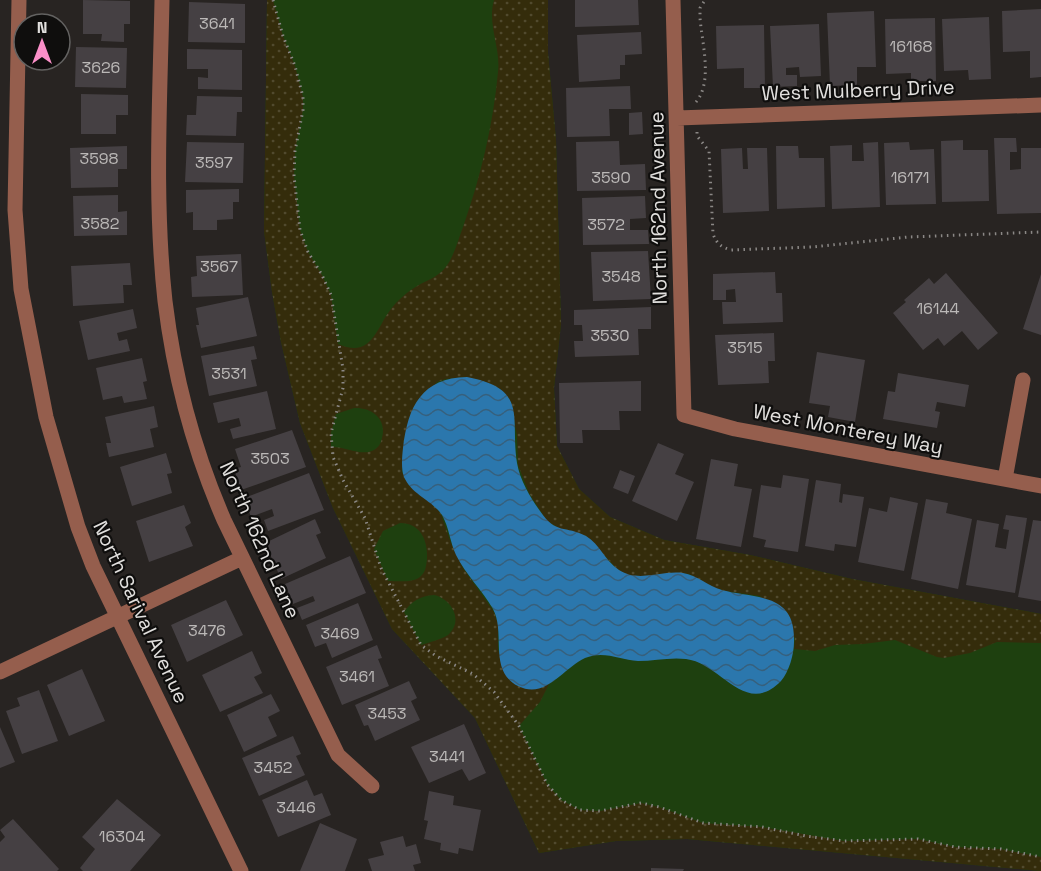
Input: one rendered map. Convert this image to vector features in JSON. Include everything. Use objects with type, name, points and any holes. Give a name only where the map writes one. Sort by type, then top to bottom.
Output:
[{"type":"street","name":"North Sarival Avenue","points":[[19,0],[15,210],[21,289],[46,417],[78,527],[117,618],[241,871]]},
{"type":"street","name":"North 162nd Lane","points":[[162,0],[159,197],[165,302],[188,415],[212,492],[338,755],[372,786]]},
{"type":"street","name":"North 162nd Avenue","points":[[673,0],[684,415]]},
{"type":"street","name":"West Mulberry Drive","points":[[677,118],[1041,105]]},
{"type":"street","points":[[1005,479],[1023,380]]},
{"type":"street","name":"West Monterey Way","points":[[684,415],[735,429],[1041,486]]},
{"type":"street","points":[[0,672],[242,558]]},
{"type":"path","points":[[273,0],[303,97],[303,110],[295,151],[294,176],[300,230],[308,252],[331,295],[343,369],[344,388],[331,433],[333,457],[343,480],[365,518],[381,568],[421,645],[436,656],[473,674],[494,692],[519,726],[547,784],[561,800],[580,810],[600,811],[641,803],[703,823],[754,826],[844,841],[918,838],[955,847],[1002,849],[1041,857]]},
{"type":"path","points":[[705,0],[700,8],[705,85],[696,102],[697,136],[709,151],[713,234],[716,242],[722,248],[745,251],[908,237],[1041,232]]},
{"type":"green space","points":[[267,0],[548,0],[548,53],[556,140],[561,324],[554,388],[557,446],[579,489],[610,517],[664,540],[750,555],[852,579],[1041,614],[1041,871],[687,839],[616,841],[539,853],[475,718],[392,629],[333,508],[300,423],[281,342],[264,231]]},
{"type":"sand","points":[[267,0],[273,0],[303,97],[303,110],[295,151],[294,176],[300,230],[308,252],[331,295],[338,344],[349,348],[359,348],[372,339],[402,297],[442,271],[453,254],[475,189],[493,111],[498,63],[492,18],[494,0],[548,0],[548,53],[556,140],[561,324],[554,388],[557,446],[579,489],[610,517],[664,540],[750,555],[852,579],[1041,614],[1041,643],[997,642],[970,653],[944,658],[895,640],[835,645],[815,651],[794,649],[795,638],[760,596],[711,587],[689,574],[675,573],[638,577],[627,575],[617,569],[586,536],[562,530],[547,521],[529,493],[518,465],[517,436],[511,403],[467,377],[446,379],[437,382],[405,435],[402,472],[409,485],[434,505],[441,514],[463,568],[494,612],[498,624],[498,650],[512,682],[530,689],[549,684],[540,702],[519,726],[547,784],[561,800],[580,810],[600,811],[641,803],[703,823],[762,827],[844,841],[918,839],[955,847],[1001,849],[1041,857],[1041,871],[687,839],[616,841],[539,853],[475,718],[392,629],[333,508],[300,423],[281,342],[264,231]],"holes":[[[354,408],[372,412],[380,420],[382,438],[374,450],[359,452],[331,447],[331,433],[336,414]],[[400,523],[413,526],[422,534],[427,559],[425,571],[420,577],[409,581],[388,581],[374,549],[383,531]],[[434,595],[446,601],[454,611],[455,623],[448,635],[421,645],[404,612],[410,605]]]},
{"type":"water","points":[[467,377],[487,382],[500,389],[508,397],[513,407],[515,446],[520,476],[546,519],[556,527],[586,536],[595,543],[614,566],[627,574],[642,576],[683,573],[722,590],[760,597],[781,606],[788,614],[793,626],[794,642],[790,663],[781,681],[768,691],[756,694],[744,691],[711,669],[686,659],[638,661],[599,655],[585,658],[554,681],[537,689],[518,686],[509,679],[500,661],[497,619],[493,609],[456,555],[442,515],[412,488],[402,470],[405,433],[420,397],[439,383]]},
{"type":"building","points":[[83,0],[130,1],[130,24],[124,24],[124,42],[101,41],[102,34],[83,34]]},
{"type":"building","points":[[575,0],[638,0],[639,25],[575,27]]},
{"type":"building","points":[[189,2],[245,4],[245,43],[188,42]]},
{"type":"building","points":[[1041,9],[1041,77],[1030,78],[1030,51],[1003,52],[1002,11]]},
{"type":"building","points":[[874,11],[876,67],[857,67],[857,85],[830,86],[827,13]]},
{"type":"building","points":[[989,17],[991,79],[969,80],[968,70],[944,71],[942,19]]},
{"type":"building","points":[[935,18],[936,81],[911,81],[911,73],[886,74],[885,19]]},
{"type":"building","points":[[819,24],[821,76],[800,77],[799,67],[786,68],[786,75],[797,75],[797,86],[773,87],[770,26]]},
{"type":"building","points":[[764,25],[765,88],[744,88],[744,68],[717,69],[716,26]]},
{"type":"building","points":[[641,32],[642,54],[625,55],[625,65],[620,65],[620,79],[579,82],[577,35]]},
{"type":"building","points":[[76,47],[127,48],[126,88],[75,87]]},
{"type":"building","points":[[187,49],[242,50],[242,90],[198,89],[198,77],[208,78],[208,69],[187,69]]},
{"type":"building","points":[[630,86],[631,109],[609,109],[610,136],[567,137],[566,88]]},
{"type":"building","points":[[81,94],[128,95],[128,115],[116,115],[116,134],[81,134]]},
{"type":"building","points":[[197,96],[242,97],[242,112],[237,112],[236,136],[186,135],[187,115],[196,115]]},
{"type":"building","points":[[642,112],[643,134],[629,135],[629,113]]},
{"type":"building","points":[[994,138],[1016,138],[1017,152],[1010,152],[1010,170],[1021,169],[1021,148],[1041,148],[1041,213],[997,214]]},
{"type":"building","points":[[963,140],[963,150],[988,150],[989,201],[942,202],[941,141]]},
{"type":"building","points":[[619,141],[620,165],[645,164],[646,190],[577,191],[576,142]]},
{"type":"building","points":[[187,142],[244,143],[243,183],[185,182]]},
{"type":"building","points":[[878,142],[880,207],[832,209],[830,146],[852,145],[852,161],[864,161],[863,143]]},
{"type":"building","points":[[909,142],[910,150],[934,149],[936,204],[886,205],[884,143]]},
{"type":"building","points":[[127,146],[127,169],[118,169],[118,187],[71,188],[70,148]]},
{"type":"building","points":[[776,146],[798,146],[799,158],[824,158],[825,207],[777,209]]},
{"type":"building","points":[[742,148],[743,169],[748,169],[747,148],[767,148],[769,211],[723,213],[721,149]]},
{"type":"building","points":[[239,189],[239,202],[233,202],[233,219],[217,220],[217,230],[193,230],[193,212],[186,213],[186,190]]},
{"type":"building","points":[[118,195],[118,212],[127,211],[127,235],[74,236],[73,196]]},
{"type":"building","points":[[645,196],[646,218],[630,219],[630,230],[648,230],[649,244],[583,245],[582,198]]},
{"type":"building","points":[[648,251],[651,299],[593,301],[591,252]]},
{"type":"building","points":[[241,254],[243,295],[192,297],[191,277],[197,276],[196,256]]},
{"type":"building","points":[[130,263],[132,285],[123,285],[124,303],[73,306],[71,266]]},
{"type":"building","points":[[775,272],[776,293],[782,293],[783,322],[723,324],[722,302],[736,302],[735,289],[726,290],[726,300],[713,300],[713,274]]},
{"type":"building","points":[[946,273],[998,333],[978,350],[962,331],[944,346],[938,338],[923,350],[893,313],[929,278],[934,284]]},
{"type":"building","points":[[1041,274],[1041,335],[1023,329]]},
{"type":"building","points":[[248,297],[257,336],[201,348],[196,325],[199,325],[196,308]]},
{"type":"building","points":[[651,307],[651,329],[638,329],[639,355],[575,357],[574,341],[583,341],[582,325],[574,325],[574,310]]},
{"type":"building","points":[[133,309],[137,328],[117,333],[119,341],[127,339],[130,351],[88,360],[79,321]]},
{"type":"building","points":[[774,333],[775,361],[768,361],[769,383],[718,385],[715,335]]},
{"type":"building","points":[[254,346],[257,359],[251,360],[257,386],[209,396],[201,356]]},
{"type":"building","points":[[817,352],[865,360],[855,422],[828,417],[830,406],[809,403]]},
{"type":"building","points":[[142,358],[147,381],[143,382],[147,399],[124,403],[122,396],[103,400],[96,368]]},
{"type":"building","points":[[898,373],[969,385],[965,407],[937,402],[935,411],[940,412],[937,428],[883,419],[888,391],[895,392]]},
{"type":"building","points":[[641,381],[641,411],[619,411],[620,430],[582,430],[583,443],[560,443],[559,383]]},
{"type":"building","points":[[267,391],[276,429],[233,439],[230,429],[241,426],[239,418],[218,423],[213,403]]},
{"type":"building","points":[[154,406],[158,427],[150,429],[154,447],[109,457],[106,443],[111,443],[105,417]]},
{"type":"building","points":[[292,430],[306,467],[241,490],[234,469],[241,467],[235,449]]},
{"type":"building","points":[[658,443],[684,454],[675,474],[694,482],[677,521],[632,501]]},
{"type":"building","points":[[166,453],[172,473],[167,474],[172,493],[132,506],[120,467]]},
{"type":"building","points":[[711,459],[738,464],[734,486],[752,489],[741,547],[696,539]]},
{"type":"building","points":[[620,470],[635,476],[628,494],[613,488]]},
{"type":"building","points":[[309,473],[324,510],[268,531],[264,520],[274,516],[272,509],[251,517],[244,498]]},
{"type":"building","points":[[783,475],[809,479],[798,552],[764,547],[766,540],[753,537],[761,485],[781,488]]},
{"type":"building","points":[[816,480],[841,484],[839,502],[842,503],[843,494],[864,497],[856,547],[835,544],[834,551],[805,546]]},
{"type":"building","points":[[890,497],[918,503],[904,571],[858,562],[869,508],[887,512]]},
{"type":"building","points":[[926,499],[948,503],[946,513],[972,519],[958,589],[911,579]]},
{"type":"building","points":[[184,505],[191,523],[185,527],[193,546],[149,562],[136,521]]},
{"type":"building","points":[[1006,515],[1027,518],[1015,593],[966,585],[977,520],[999,524],[995,547],[1006,549],[1009,530],[1003,529]]},
{"type":"building","points":[[315,519],[321,533],[316,535],[326,558],[281,579],[265,543]]},
{"type":"building","points":[[1033,520],[1041,521],[1041,601],[1018,597]]},
{"type":"building","points":[[350,556],[366,593],[302,620],[297,608],[315,601],[313,596],[293,604],[285,584]]},
{"type":"building","points":[[226,600],[243,635],[187,662],[171,625]]},
{"type":"building","points":[[358,603],[373,640],[332,658],[326,643],[315,647],[306,625]]},
{"type":"building","points":[[377,645],[382,658],[378,659],[389,686],[342,705],[326,667]]},
{"type":"building","points":[[252,651],[262,673],[254,677],[263,693],[220,712],[202,675]]},
{"type":"building","points":[[82,669],[105,721],[69,736],[47,685]]},
{"type":"building","points":[[409,681],[417,698],[411,701],[420,720],[375,741],[368,725],[364,726],[355,705]]},
{"type":"building","points":[[39,690],[58,741],[22,754],[6,711],[20,706],[17,698]]},
{"type":"building","points":[[271,694],[280,711],[268,717],[277,736],[244,752],[227,715]]},
{"type":"building","points":[[464,724],[486,773],[469,781],[462,769],[429,783],[411,747]]},
{"type":"building","points":[[0,727],[15,762],[0,768]]},
{"type":"building","points":[[293,736],[301,754],[296,756],[305,775],[259,796],[242,758]]},
{"type":"building","points":[[307,780],[314,796],[322,793],[331,815],[278,837],[262,800]]},
{"type":"building","points":[[429,791],[454,796],[453,805],[481,810],[473,851],[459,848],[458,854],[440,850],[441,843],[424,839],[428,821],[424,820]]},
{"type":"building","points":[[117,799],[161,835],[130,871],[83,871],[80,868],[95,849],[82,837]]},
{"type":"building","points":[[13,819],[59,869],[57,871],[0,871],[0,842],[5,837],[0,830]]},
{"type":"building","points":[[320,823],[357,839],[345,871],[300,871]]},
{"type":"building","points":[[403,836],[406,847],[416,844],[421,863],[413,865],[415,871],[372,871],[368,859],[384,855],[380,842]]},
{"type":"building","points":[[651,868],[684,869],[683,871],[651,871]]}]
